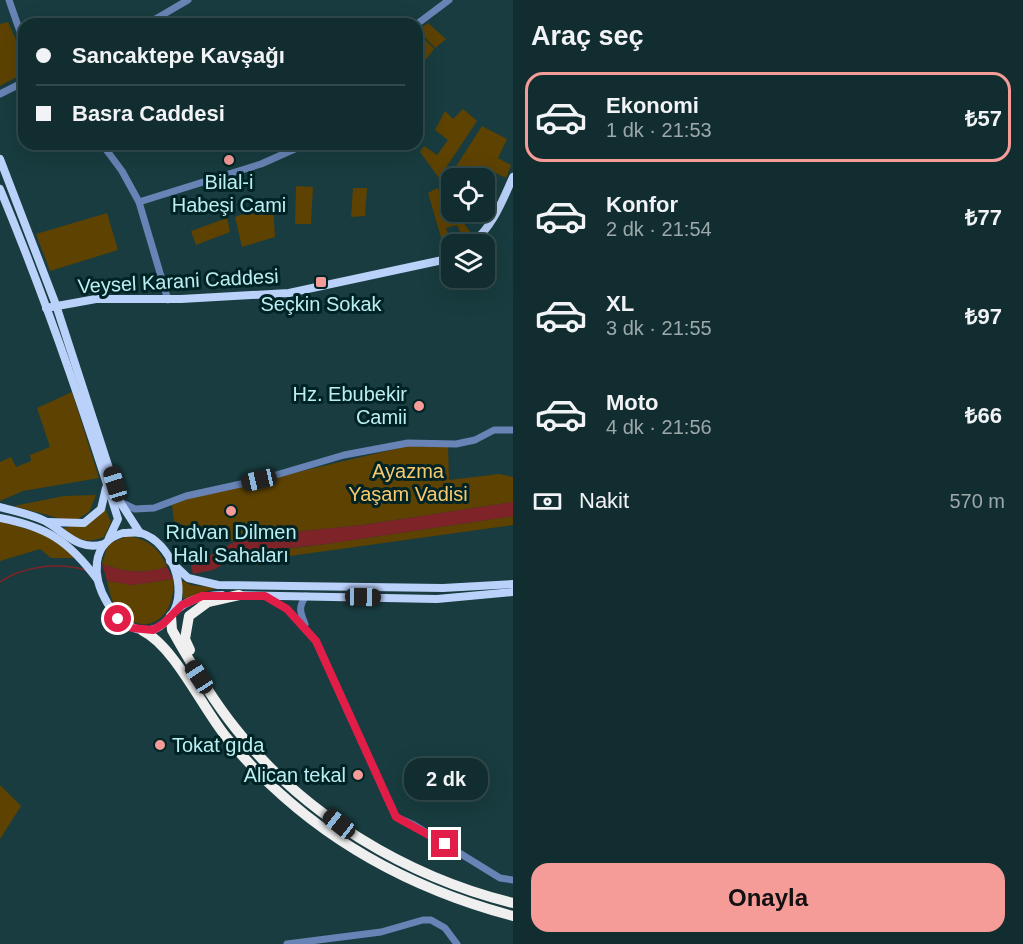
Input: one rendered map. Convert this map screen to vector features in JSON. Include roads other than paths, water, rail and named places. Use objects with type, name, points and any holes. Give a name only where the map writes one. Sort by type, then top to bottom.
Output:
[{"type":"highway","points":[[220,709],[185,639],[186,628],[189,616],[196,608],[208,602],[239,595]]},
{"type":"highway","points":[[172,614],[172,630],[220,709],[256,752],[304,796],[376,849],[409,866],[445,881],[513,903]]},
{"type":"highway","points":[[143,631],[166,647],[209,715],[244,758],[268,782],[342,842],[375,863],[417,884],[453,898],[513,916]]},
{"type":"main road","points":[[1,160],[56,305],[120,502],[140,533],[158,544],[170,561],[188,578],[200,582],[278,588],[443,588],[513,584]]},
{"type":"main road","points":[[483,234],[499,209],[513,177]]},
{"type":"main road","points":[[0,189],[46,308],[118,519],[97,559],[98,579]]},
{"type":"main road","name":"Veysel Karani Caddesi","points":[[46,308],[96,299],[168,300],[289,293],[441,260]]},
{"type":"main road","points":[[0,507],[46,522],[84,523],[93,518],[103,504],[106,482]]},
{"type":"main road","points":[[0,518],[41,528],[71,547],[98,579],[118,619],[132,628],[143,631],[163,624],[188,601],[202,596],[437,598],[513,592]]},
{"type":"main road","points":[[46,522],[76,543],[95,547],[123,533],[140,533]]},
{"type":"main road","points":[[170,561],[178,580],[179,600],[172,614]]},
{"type":"street","points":[[9,0],[18,26]]},
{"type":"street","points":[[157,18],[188,0]]},
{"type":"street","points":[[423,20],[449,0]]},
{"type":"street","points":[[0,94],[18,85]]},
{"type":"street","points":[[106,150],[122,171],[139,202],[168,300]]},
{"type":"street","points":[[139,202],[261,164],[292,150]]},
{"type":"street","points":[[120,502],[135,509],[154,508],[186,495],[259,480],[344,455],[408,443],[456,444],[476,440],[494,430],[513,430]]},
{"type":"street","points":[[265,596],[287,609],[306,627]]},
{"type":"street","points":[[306,596],[300,604],[299,612],[338,685],[396,817],[414,825],[500,878],[513,880]]},
{"type":"street","points":[[287,944],[381,932],[423,920],[432,920],[445,928],[456,944]]},
{"type":"waterway","points":[[0,582],[19,572],[42,567],[64,566],[86,570]]},
{"type":"place","name":"Bilal-i Habeşi Cami","points":[[229,160]]},
{"type":"place","name":"Seçkin Sokak","points":[[321,282]]},
{"type":"place","name":"Hz. Ebubekir Camii","points":[[419,406]]},
{"type":"place","name":"Rıdvan Dilmen Halı Sahaları","points":[[231,511]]},
{"type":"place","name":"Tokat gıda","points":[[160,745]]},
{"type":"place","name":"Alican tekal","points":[[358,775]]},
{"type":"park label","name":"Ayazma Yaşam Vadisi","points":[[408,482]]}]
